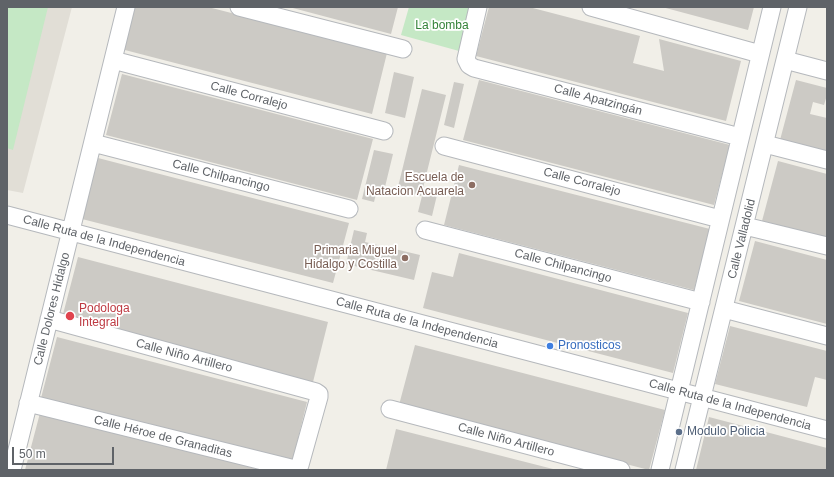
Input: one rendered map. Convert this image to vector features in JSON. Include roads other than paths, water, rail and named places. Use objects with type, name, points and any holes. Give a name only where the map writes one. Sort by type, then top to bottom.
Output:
[{"type":"street","name":"Calle Dolores Hidalgo","points":[[12,470],[126,7]]},
{"type":"street","points":[[239,7],[403,49]]},
{"type":"street","name":"Calle Apatzingán","points":[[478,7],[466,54],[467,63],[474,68],[740,138]]},
{"type":"street","points":[[591,7],[760,54]]},
{"type":"street","name":"Calle Valladolid","points":[[660,470],[772,7]]},
{"type":"street","name":"Calle Valladolid","points":[[684,470],[798,7]]},
{"type":"street","name":"Calle Corralejo","points":[[113,60],[384,131]]},
{"type":"street","points":[[785,60],[827,70]]},
{"type":"street","name":"Calle Chilpancingo","points":[[93,143],[349,209]]},
{"type":"street","points":[[765,144],[827,160]]},
{"type":"street","name":"Calle Corralejo","points":[[444,146],[720,219]]},
{"type":"street","name":"Calle Ruta de la Independencia","points":[[7,215],[827,430]]},
{"type":"street","points":[[745,226],[827,246]]},
{"type":"street","name":"Calle Chilpancingo","points":[[425,230],[701,302]]},
{"type":"street","points":[[724,309],[827,336]]},
{"type":"street","name":"Calle Niño Artillero","points":[[49,319],[318,394],[317,405],[298,468]]},
{"type":"street","name":"Calle Héroe de Granaditas","points":[[28,403],[295,469],[298,468]]},
{"type":"street","name":"Calle Niño Artillero","points":[[390,409],[621,470]]},
{"type":"place","name":"Escuela de Natacion Acuarela","points":[[472,185]]},
{"type":"place","name":"Primaria Miguel Hidalgo y Costilla","points":[[405,258]]},
{"type":"place","name":"Podologa Integral","points":[[70,316]]},
{"type":"place","name":"Pronosticos","points":[[550,346]]},
{"type":"place","name":"Modulo Policia","points":[[679,432]]},
{"type":"park label","name":"La bomba","points":[[442,26]]}]
